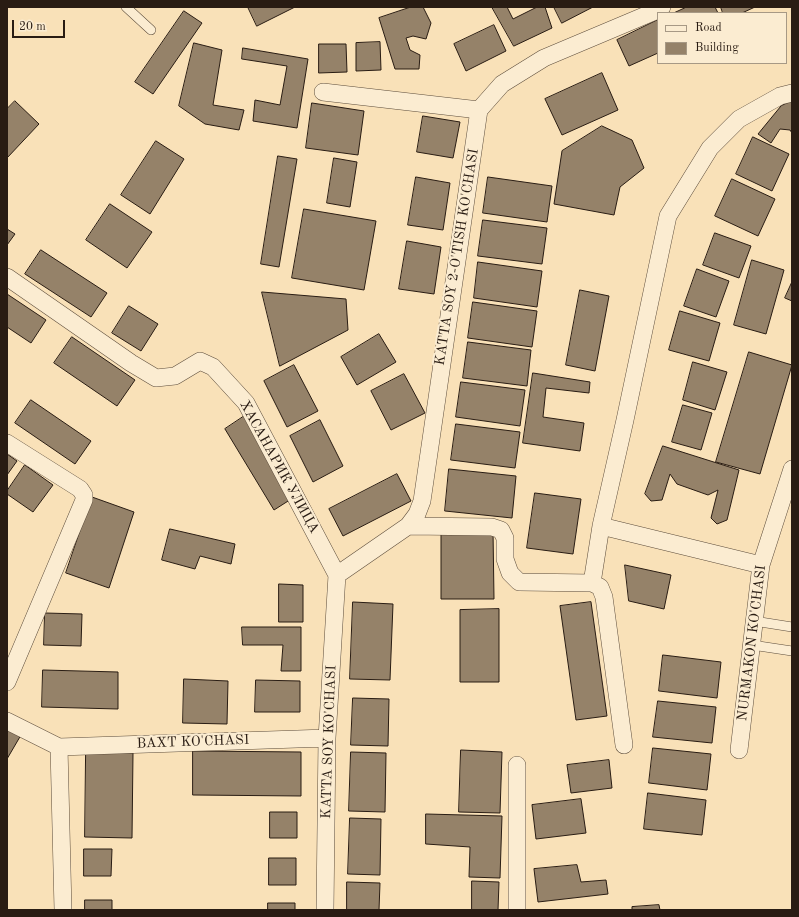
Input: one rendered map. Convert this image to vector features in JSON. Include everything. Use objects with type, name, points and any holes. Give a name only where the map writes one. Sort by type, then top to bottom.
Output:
[{"type":"street","points":[[323,92],[479,110],[502,84],[544,58],[662,7]]},
{"type":"street","points":[[592,583],[601,526],[668,216],[710,148],[739,119],[780,96],[792,93]]},
{"type":"street","name":"KATTA SOY 2-O'TISH KO'CHASI","points":[[337,575],[408,526],[417,514],[422,501],[479,110]]},
{"type":"street","name":"ХАСАНАРИК УЛИЦА","points":[[7,277],[156,378],[175,376],[200,361],[213,367],[246,403],[337,575]]},
{"type":"street","points":[[7,443],[80,489],[84,495],[84,500],[7,682]]},
{"type":"street","name":"NURMAKON KO'CHASI","points":[[739,750],[761,565],[792,469]]},
{"type":"street","points":[[408,526],[492,527],[501,530],[505,538],[505,559],[510,573],[519,582],[592,583],[600,587],[604,597],[624,745]]},
{"type":"street","points":[[601,526],[761,565]]},
{"type":"street","name":"KATTA SOY KO'CHASI","points":[[325,910],[327,738],[337,575]]},
{"type":"street","name":"BAXT KO'CHASI","points":[[7,721],[59,747],[327,738]]},
{"type":"street","points":[[59,747],[63,910]]},
{"type":"street","points":[[517,910],[518,765]]},
{"type":"lane","points":[[126,7],[150,30]]},
{"type":"lane","points":[[754,621],[792,627]]},
{"type":"lane","points":[[752,645],[792,651]]},
{"type":"building","points":[[248,7],[295,7],[257,26]]},
{"type":"building","points":[[411,7],[423,7],[431,23],[426,39],[413,36],[406,38],[410,50],[420,55],[419,69],[395,69],[379,18]]},
{"type":"building","points":[[492,7],[507,7],[513,19],[537,7],[545,7],[552,28],[514,46]]},
{"type":"building","points":[[554,7],[593,7],[562,23]]},
{"type":"building","points":[[687,7],[715,7],[718,12],[676,12]]},
{"type":"building","points":[[721,7],[755,7],[744,12],[723,12]]},
{"type":"building","points":[[184,11],[202,23],[153,94],[135,82]]},
{"type":"building","points":[[657,20],[657,53],[629,66],[617,40]]},
{"type":"building","points":[[494,25],[506,51],[466,71],[454,44]]},
{"type":"building","points":[[380,42],[381,70],[356,71],[356,43]]},
{"type":"building","points":[[194,43],[222,50],[213,105],[244,110],[239,130],[205,124],[179,106]]},
{"type":"building","points":[[319,44],[346,44],[347,72],[319,73]]},
{"type":"building","points":[[243,48],[308,59],[297,128],[253,121],[255,100],[280,105],[287,66],[242,59]]},
{"type":"building","points":[[602,73],[618,110],[562,135],[545,99]]},
{"type":"building","points":[[15,101],[39,124],[7,158],[7,109]]},
{"type":"building","points":[[792,101],[792,133],[790,130],[780,129],[771,143],[758,134],[781,106]]},
{"type":"building","points":[[312,103],[364,111],[358,155],[306,148]]},
{"type":"building","points":[[423,116],[460,122],[453,158],[417,152]]},
{"type":"building","points":[[602,126],[632,140],[644,168],[620,187],[614,215],[554,204],[562,151]]},
{"type":"building","points":[[753,137],[789,154],[772,191],[736,174]]},
{"type":"building","points":[[156,141],[184,159],[150,214],[121,195]]},
{"type":"building","points":[[278,156],[297,159],[279,267],[261,264]]},
{"type":"building","points":[[334,158],[357,162],[350,207],[327,203]]},
{"type":"building","points":[[416,177],[450,183],[443,230],[408,225]]},
{"type":"building","points":[[488,177],[552,186],[547,222],[483,213]]},
{"type":"building","points":[[732,179],[775,199],[758,236],[715,216]]},
{"type":"building","points":[[110,204],[152,232],[127,268],[86,240]]},
{"type":"building","points":[[304,209],[376,221],[364,290],[292,278]]},
{"type":"building","points":[[483,220],[547,228],[542,264],[478,256]]},
{"type":"building","points":[[7,229],[15,234],[7,245]]},
{"type":"building","points":[[715,233],[751,246],[739,278],[703,265]]},
{"type":"building","points":[[407,241],[441,247],[434,294],[399,289]]},
{"type":"building","points":[[41,250],[107,293],[91,317],[25,274]]},
{"type":"building","points":[[752,260],[784,270],[766,334],[734,325]]},
{"type":"building","points":[[478,262],[542,271],[537,307],[474,298]]},
{"type":"building","points":[[697,269],[729,281],[716,317],[684,306]]},
{"type":"building","points":[[792,282],[792,301],[785,298]]},
{"type":"building","points":[[580,290],[609,296],[595,371],[566,365]]},
{"type":"building","points":[[262,292],[346,299],[348,330],[280,366]]},
{"type":"building","points":[[7,294],[46,320],[31,343],[7,327]]},
{"type":"building","points":[[473,302],[537,311],[532,347],[468,338]]},
{"type":"building","points":[[129,306],[158,324],[141,351],[112,333]]},
{"type":"building","points":[[680,311],[720,323],[709,361],[669,350]]},
{"type":"building","points":[[379,334],[396,362],[357,385],[341,357]]},
{"type":"building","points":[[72,337],[135,380],[117,406],[54,363]]},
{"type":"building","points":[[468,342],[531,350],[527,386],[463,378]]},
{"type":"building","points":[[749,352],[792,365],[760,474],[716,462]]},
{"type":"building","points":[[693,362],[727,372],[715,410],[683,400]]},
{"type":"building","points":[[294,365],[318,411],[287,427],[264,381]]},
{"type":"building","points":[[533,373],[590,382],[589,393],[546,388],[543,417],[584,423],[580,451],[523,443]]},
{"type":"building","points":[[404,374],[425,413],[391,430],[371,391]]},
{"type":"building","points":[[461,382],[525,390],[520,426],[456,417]]},
{"type":"building","points":[[31,400],[91,441],[75,464],[15,423]]},
{"type":"building","points":[[683,405],[712,413],[701,450],[672,442]]},
{"type":"building","points":[[246,415],[296,496],[274,510],[225,429]]},
{"type":"building","points":[[320,420],[343,466],[313,482],[290,436]]},
{"type":"building","points":[[456,424],[520,432],[515,468],[451,460]]},
{"type":"building","points":[[663,446],[739,470],[727,520],[717,524],[711,518],[718,490],[708,495],[677,484],[670,474],[662,500],[651,501],[645,494]]},
{"type":"building","points":[[7,454],[17,461],[7,475]]},
{"type":"building","points":[[25,465],[53,485],[33,512],[7,494],[7,491]]},
{"type":"building","points":[[449,469],[516,476],[512,518],[445,511]]},
{"type":"building","points":[[397,474],[411,501],[343,536],[329,509]]},
{"type":"building","points":[[535,493],[581,499],[573,554],[527,548]]},
{"type":"building","points":[[92,497],[134,512],[109,588],[66,573]]},
{"type":"building","points":[[170,529],[235,544],[231,564],[200,556],[195,569],[162,560]]},
{"type":"building","points":[[493,530],[494,599],[441,599],[441,531]]},
{"type":"building","points":[[625,565],[671,575],[664,609],[629,601]]},
{"type":"building","points":[[279,584],[303,585],[303,622],[279,622]]},
{"type":"building","points":[[353,602],[393,604],[390,680],[350,679]]},
{"type":"building","points":[[591,602],[607,716],[576,720],[560,606]]},
{"type":"building","points":[[499,609],[499,682],[460,682],[460,610]]},
{"type":"building","points":[[45,613],[82,614],[81,646],[44,645]]},
{"type":"building","points":[[242,627],[301,627],[301,671],[281,671],[283,645],[243,645]]},
{"type":"building","points":[[663,655],[721,662],[717,698],[659,691]]},
{"type":"building","points":[[43,670],[118,672],[118,709],[42,707]]},
{"type":"building","points":[[184,679],[228,681],[227,724],[183,723]]},
{"type":"building","points":[[256,680],[300,681],[300,712],[255,712]]},
{"type":"building","points":[[353,698],[389,699],[388,746],[351,745]]},
{"type":"building","points":[[658,701],[716,707],[712,743],[653,737]]},
{"type":"building","points":[[7,727],[21,735],[7,759]]},
{"type":"building","points":[[653,748],[711,754],[707,790],[649,783]]},
{"type":"building","points":[[461,750],[502,752],[500,813],[459,812]]},
{"type":"building","points":[[193,751],[301,752],[301,796],[193,795]]},
{"type":"building","points":[[351,752],[386,753],[385,812],[349,811]]},
{"type":"building","points":[[86,753],[133,753],[132,838],[85,837]]},
{"type":"building","points":[[609,760],[612,788],[571,793],[567,765]]},
{"type":"building","points":[[648,793],[706,800],[702,835],[644,829]]},
{"type":"building","points":[[581,799],[586,833],[536,839],[532,805]]},
{"type":"building","points":[[270,812],[297,812],[297,838],[270,838]]},
{"type":"building","points":[[426,814],[502,816],[500,878],[469,877],[470,847],[426,844]]},
{"type":"building","points":[[350,818],[381,819],[380,875],[348,874]]},
{"type":"building","points":[[84,849],[112,849],[111,876],[84,876]]},
{"type":"building","points":[[269,858],[296,858],[296,885],[269,885]]},
{"type":"building","points":[[577,865],[581,882],[606,880],[608,894],[538,902],[534,869]]},
{"type":"building","points":[[472,881],[499,882],[498,910],[472,910]]},
{"type":"building","points":[[347,882],[380,883],[379,910],[347,910]]},
{"type":"building","points":[[85,900],[112,900],[112,910],[85,910]]},
{"type":"building","points":[[268,903],[295,903],[295,910],[268,910]]},
{"type":"building","points":[[659,905],[660,910],[632,910],[632,907]]}]
